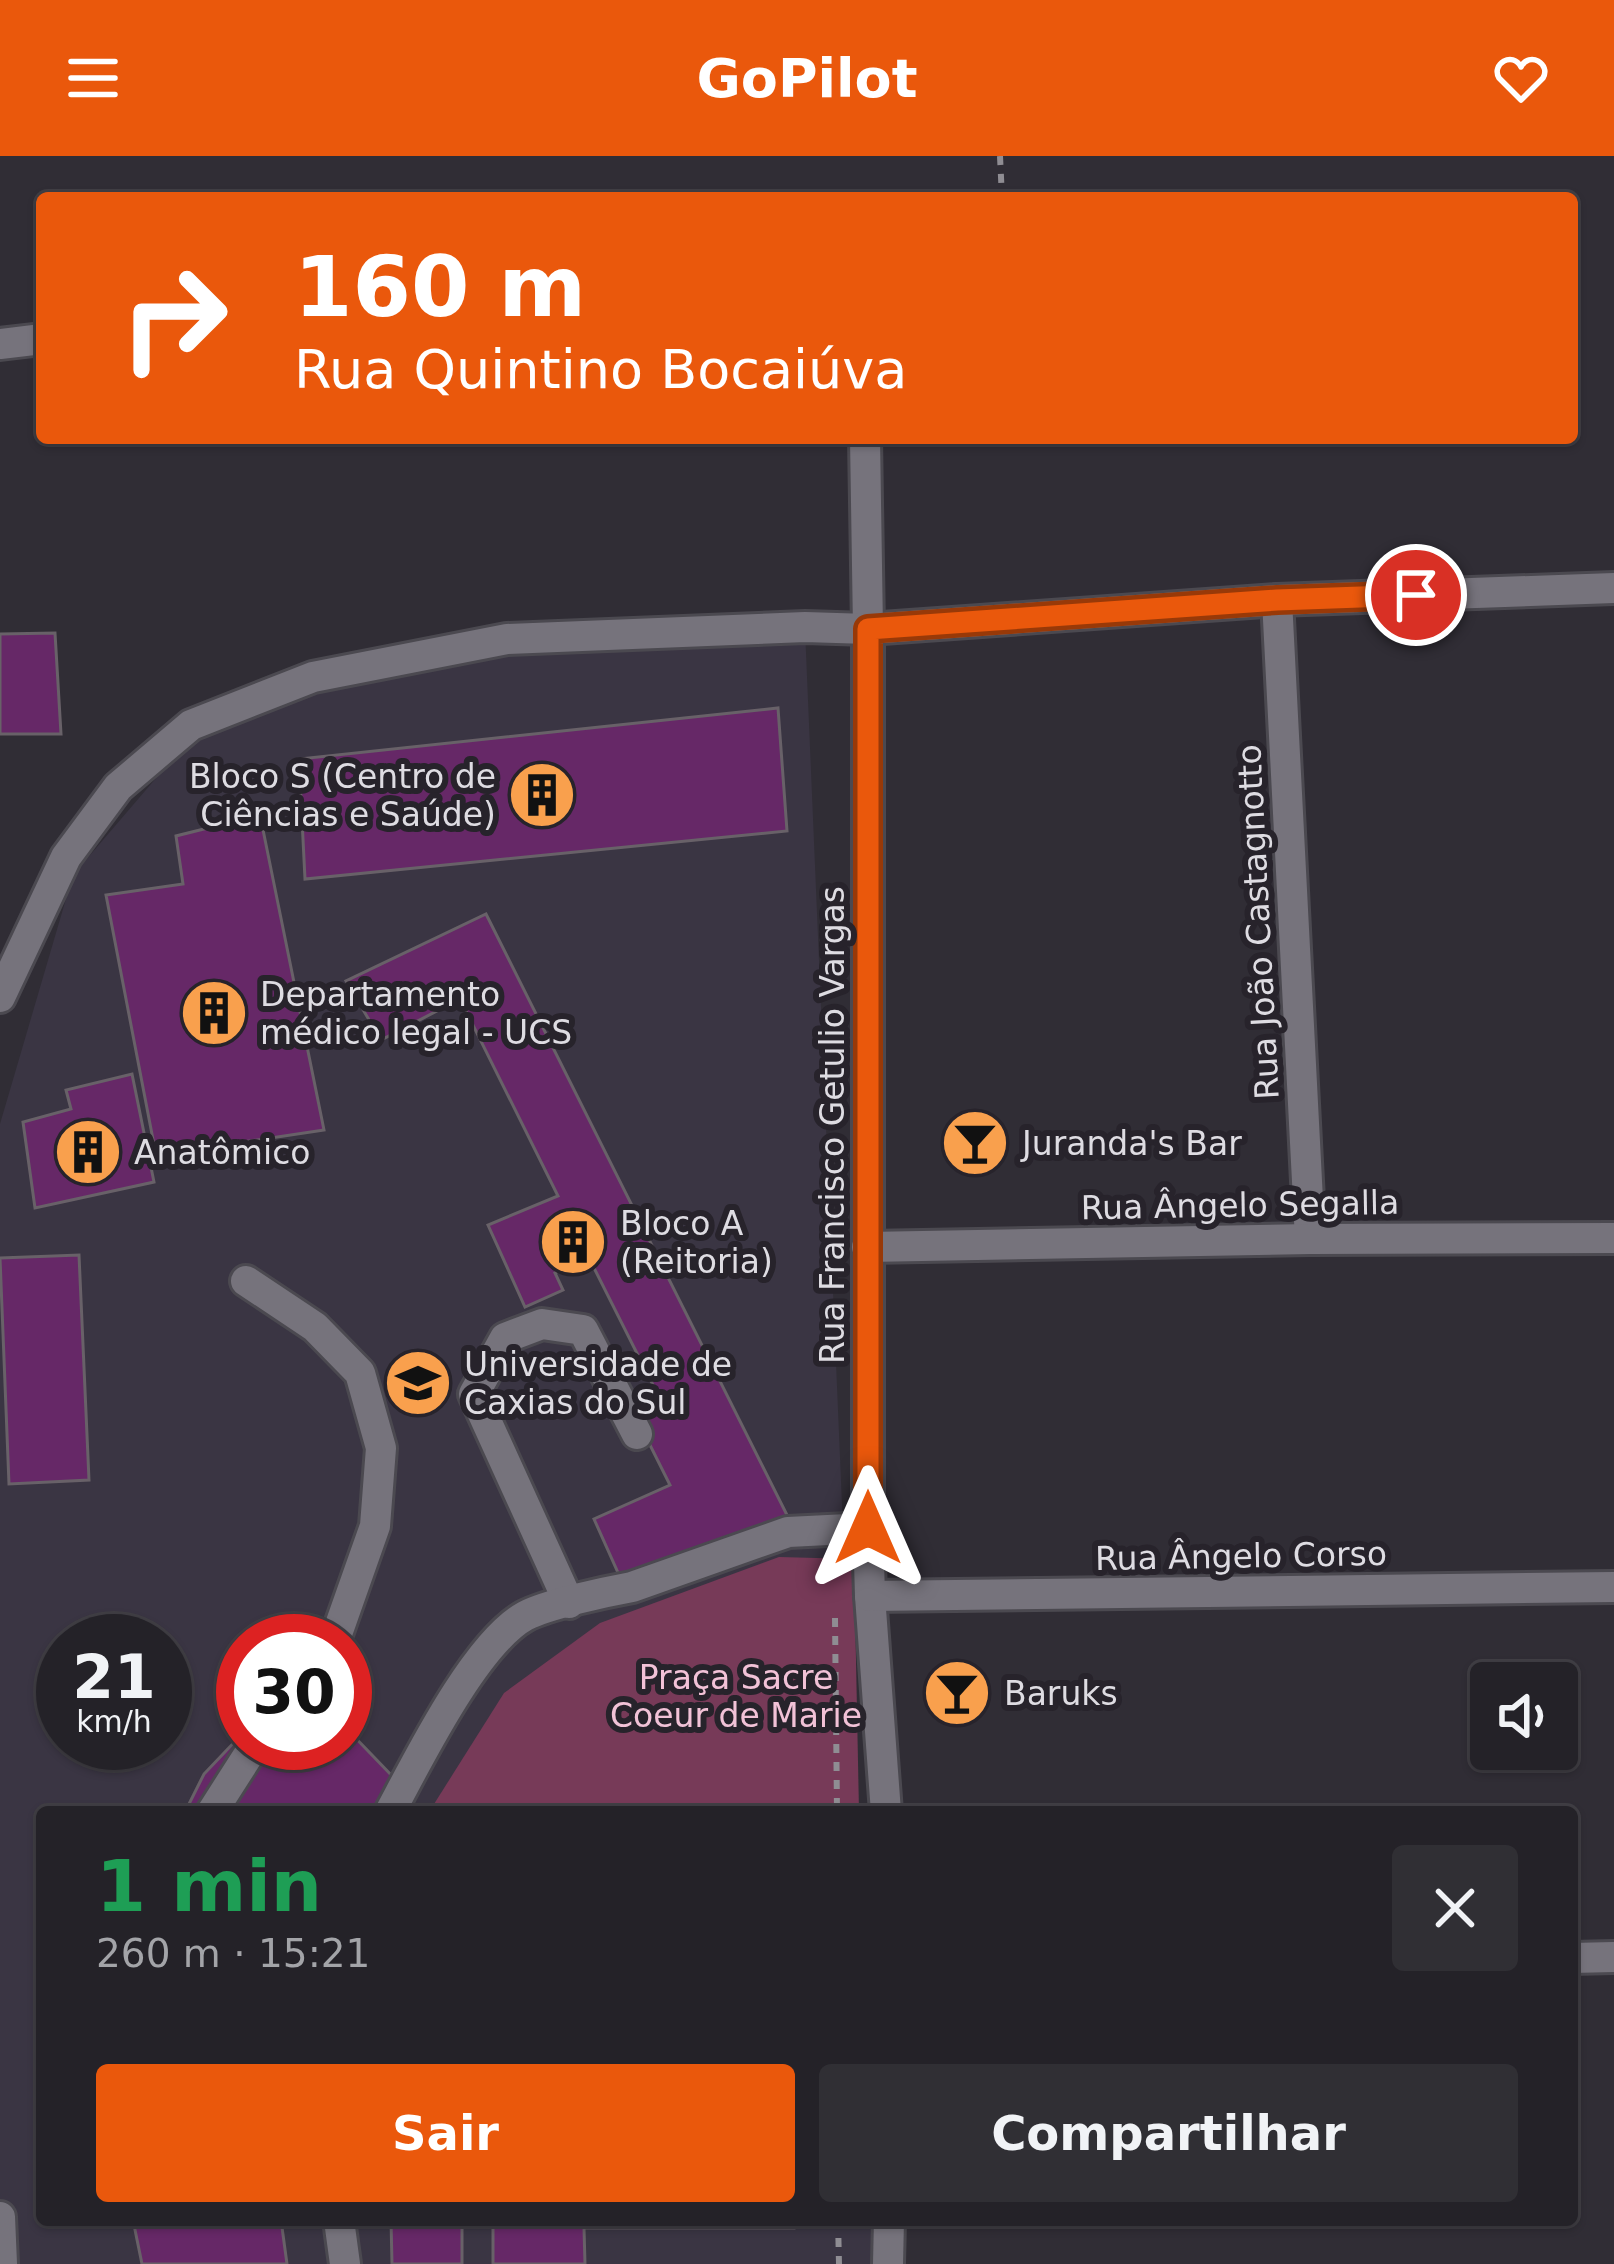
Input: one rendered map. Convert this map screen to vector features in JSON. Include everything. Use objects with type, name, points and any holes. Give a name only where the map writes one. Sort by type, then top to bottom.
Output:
[{"type":"street","points":[[0,344],[36,340]]},
{"type":"street","name":"Rua Francisco Getulio Vargas","points":[[865,444],[869,1596],[886,1806]]},
{"type":"street","points":[[0,998],[66,857],[118,788],[191,725],[313,677],[507,639],[805,627],[868,629],[1277,600],[1614,588]]},
{"type":"street","name":"Rua João Castagnotto","points":[[1277,600],[1310,1240]]},
{"type":"street","name":"Rua Ângelo Segalla","points":[[867,1247],[1614,1238]]},
{"type":"street","points":[[246,1281],[316,1327],[360,1373],[381,1448],[375,1526],[344,1614]]},
{"type":"street","points":[[569,1603],[474,1394],[505,1338],[542,1324],[583,1330],[637,1435]]},
{"type":"street","points":[[393,1806],[439,1721],[496,1639],[526,1616],[632,1587],[788,1532],[868,1528]]},
{"type":"street","name":"Rua Ângelo Corso","points":[[869,1596],[1614,1588]]},
{"type":"street","points":[[216,1806],[239,1770]]},
{"type":"street","points":[[1578,1958],[1614,1957]]},
{"type":"street","points":[[0,2217],[2,2264]]},
{"type":"street","points":[[340,2226],[345,2264]]},
{"type":"street","points":[[888,2264],[889,2226]]},
{"type":"path","points":[[1000,156],[1002,192]]},
{"type":"path","points":[[835,1599],[837,1806]]},
{"type":"path","points":[[838,2226],[839,2264]]},
{"type":"shaded area","name":"Universidade de Caxias do Sul","points":[[805,629],[855,1806],[36,1806],[36,2226],[872,2226],[874,2264],[0,2264],[0,1124],[73,875],[181,749],[321,683],[507,642]]},
{"type":"green space","name":"Praça Sacre Coeur de Marie","points":[[779,1557],[854,1559],[859,1806],[433,1806],[504,1693],[600,1623]]},
{"type":"building","points":[[55,633],[61,734],[0,734],[0,634]]},
{"type":"building","name":"Bloco S (Centro de Ciências e Saúde)","points":[[778,708],[787,831],[305,879],[299,759]]},
{"type":"building","name":"Departamento médico legal - UCS","points":[[260,815],[324,1130],[156,1155],[106,895],[183,884],[176,836]]},
{"type":"building","name":"Bloco A (Reitoria)","points":[[486,914],[788,1517],[624,1586],[594,1519],[670,1485],[636,1417],[664,1407],[589,1258],[555,1273],[563,1290],[525,1307],[488,1225],[558,1196],[460,999],[381,1040],[346,981]]},
{"type":"building","name":"Anatômico","points":[[132,1074],[154,1182],[35,1208],[23,1122],[71,1109],[66,1090]]},
{"type":"building","points":[[79,1255],[89,1480],[9,1484],[0,1258]]},
{"type":"building","points":[[372,1755],[396,1780],[382,1806],[188,1806],[216,1761],[216,1770],[372,1770]]},
{"type":"building","points":[[134,2226],[282,2226],[287,2264],[142,2264]]},
{"type":"building","points":[[391,2226],[462,2226],[462,2264],[392,2264]]},
{"type":"building","points":[[493,2226],[794,2226],[584,2228],[585,2264],[493,2264]]},
{"type":"place","name":"Bloco S (Centro de Ciências e Saúde)","points":[[542,795]]},
{"type":"place","name":"Departamento médico legal - UCS","points":[[214,1013]]},
{"type":"place","name":"Juranda's Bar","points":[[975,1143]]},
{"type":"place","name":"Anatômico","points":[[88,1152]]},
{"type":"place","name":"Bloco A (Reitoria)","points":[[573,1242]]},
{"type":"place","name":"Universidade de Caxias do Sul","points":[[418,1383]]},
{"type":"place","name":"Baruks","points":[[957,1693]]},
{"type":"route","points":[[868,1528],[868,629],[1277,600],[1416,595]]}]
